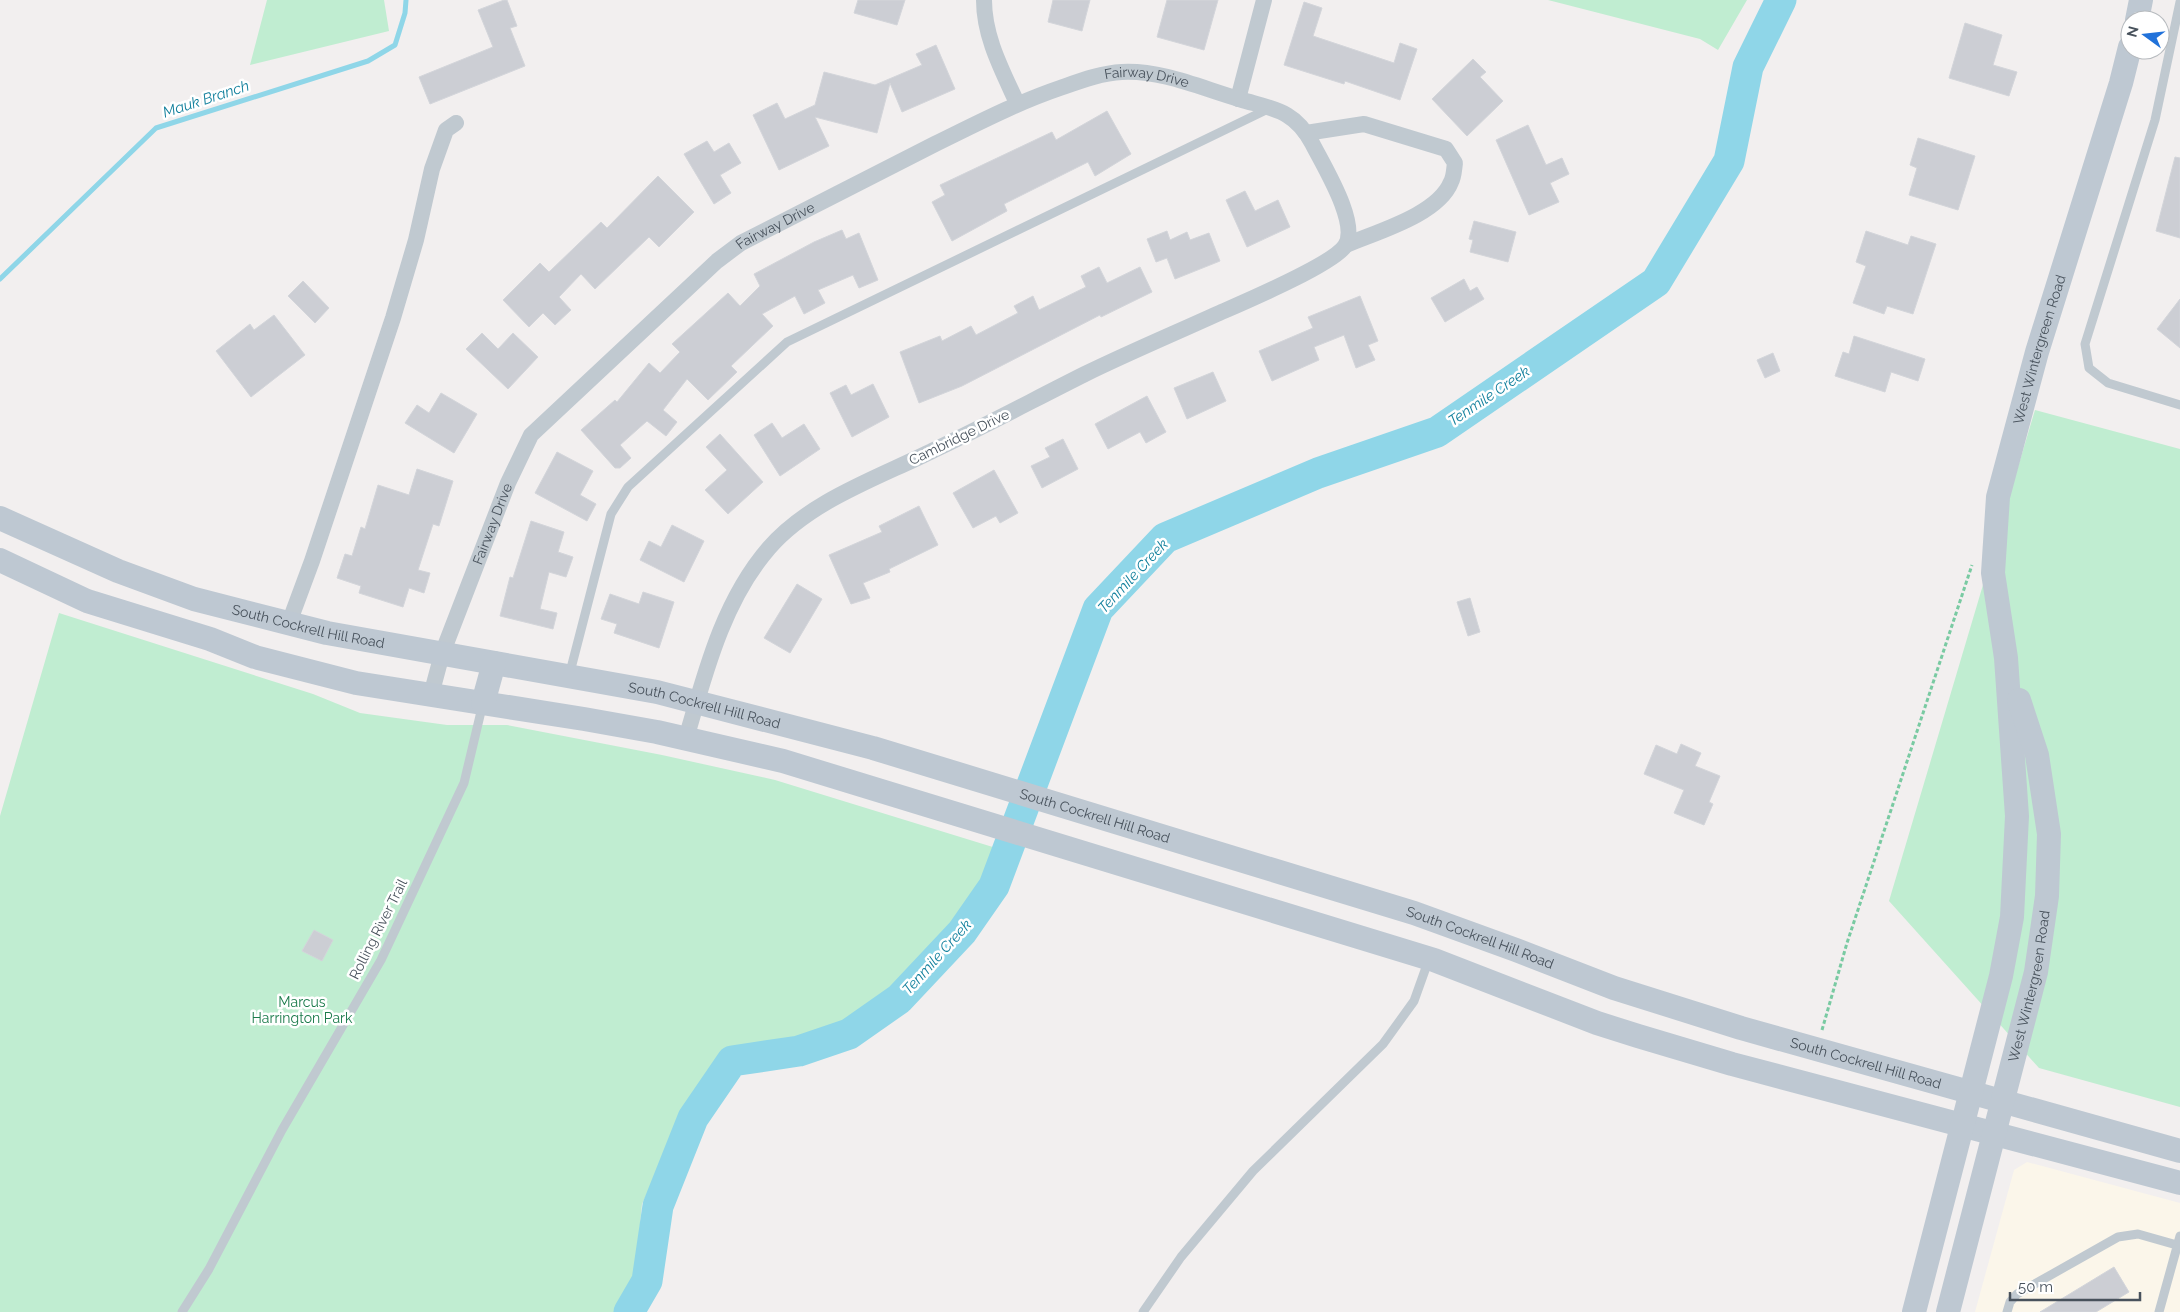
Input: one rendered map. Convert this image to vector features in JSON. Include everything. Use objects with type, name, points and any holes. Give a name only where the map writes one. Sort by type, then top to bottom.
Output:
[{"type":"main road","name":"West Wintergreen Road","points":[[1914,1312],[1961,1124],[2001,976],[2012,916],[2017,816],[2006,658],[1992,573],[1998,497],[2037,352],[2127,60]]},
{"type":"main road","name":"South Cockrell Hill Road","points":[[0,518],[60,546],[194,599],[327,633],[657,692],[951,771],[1448,925],[1614,988],[1741,1028],[2180,1152]]},
{"type":"main road","points":[[0,560],[87,601],[210,639],[255,657],[356,683],[584,719],[686,739],[782,762],[940,808],[1431,960],[1597,1023],[1638,1036],[1732,1064],[2180,1183]]},
{"type":"main road","name":"West Wintergreen Road","points":[[1948,1312],[2036,972],[2047,896],[2049,834],[2037,756],[2006,658]]},
{"type":"main road","points":[[483,703],[494,663]]},
{"type":"main road","points":[[1431,960],[1448,925]]},
{"type":"street","points":[[984,0],[984,19],[990,41],[1017,103]]},
{"type":"street","points":[[1264,0],[1238,99],[1271,107],[1290,115],[1306,133],[1345,213],[1350,229],[1346,245]]},
{"type":"street","name":"Fairway Drive","points":[[431,695],[442,654],[518,458],[531,435],[552,413],[717,261],[741,242],[1017,103],[1096,76],[1123,72],[1157,76],[1198,85],[1238,99]]},
{"type":"street","points":[[289,623],[312,561],[393,318],[416,240],[432,170],[446,130],[456,123]]},
{"type":"street","name":"Cambridge Drive","points":[[686,739],[696,702],[723,621],[745,580],[770,546],[801,520],[835,497],[882,472],[929,453],[1089,372],[1273,289],[1333,256],[1346,245],[1424,212],[1439,199],[1451,183],[1455,163],[1446,149],[1364,124],[1306,133]]},
{"type":"lane","points":[[2180,2],[2155,120],[2085,344],[2088,368],[2108,382],[2180,405]]},
{"type":"lane","points":[[569,677],[611,514],[628,487],[787,342],[1271,107]]},
{"type":"lane","name":"Rolling River Trail","points":[[182,1312],[209,1269],[282,1130],[381,960],[464,783],[483,703]]},
{"type":"lane","points":[[1143,1312],[1181,1257],[1253,1171],[1383,1044],[1414,1000],[1431,960]]},
{"type":"lane","points":[[2007,1312],[2010,1302],[2017,1294],[2118,1237],[2138,1234],[2179,1246]]},
{"type":"lane","points":[[2159,1312],[2179,1246],[2180,1236]]},
{"type":"path","points":[[1817,1049],[1850,934],[1973,561]]},
{"type":"shaded area","points":[[2027,1162],[2180,1203],[2180,1312],[1975,1312],[2014,1170]]},
{"type":"green space","points":[[267,0],[384,0],[389,31],[250,65]]},
{"type":"green space","points":[[1548,0],[1747,0],[1718,50],[1700,39]]},
{"type":"green space","points":[[2035,410],[2180,449],[2180,1107],[2039,1068],[1889,901]]},
{"type":"green space","name":"Marcus Harrington Park","points":[[59,613],[313,694],[360,713],[447,725],[507,725],[662,755],[775,780],[996,848],[982,886],[894,992],[849,1026],[801,1040],[728,1052],[685,1111],[642,1204],[635,1277],[615,1312],[0,1312],[0,816]]},
{"type":"building","points":[[507,0],[517,26],[510,28],[525,66],[430,104],[419,77],[493,47],[478,10]]},
{"type":"building","points":[[858,0],[905,0],[897,25],[854,13]]},
{"type":"building","points":[[1053,0],[1090,0],[1082,31],[1048,22]]},
{"type":"building","points":[[1167,0],[1218,0],[1204,50],[1157,37]]},
{"type":"building","points":[[1304,2],[1322,8],[1313,36],[1394,63],[1400,43],[1417,49],[1400,100],[1345,81],[1344,84],[1284,65]]},
{"type":"building","points":[[1965,23],[2002,35],[1993,65],[2017,72],[2009,96],[1949,78]]},
{"type":"building","points":[[936,45],[955,89],[902,112],[890,83],[877,133],[815,117],[829,146],[779,170],[753,115],[777,103],[785,119],[815,105],[824,72],[875,85],[922,65],[916,54]]},
{"type":"building","points":[[1473,59],[1486,72],[1480,77],[1503,101],[1467,136],[1432,99]]},
{"type":"building","points":[[1107,111],[1131,154],[1095,176],[1088,162],[1004,204],[1007,211],[952,241],[932,202],[945,195],[940,185],[1052,132],[1056,140]]},
{"type":"building","points":[[1528,125],[1546,165],[1562,158],[1569,174],[1550,183],[1559,202],[1529,215],[1496,140]]},
{"type":"building","points":[[1918,138],[1975,156],[1958,210],[1909,195],[1917,168],[1910,165]]},
{"type":"building","points":[[707,141],[714,152],[729,143],[741,163],[720,175],[731,193],[714,204],[684,154]]},
{"type":"building","points":[[2175,157],[2180,158],[2180,238],[2156,231]]},
{"type":"building","points":[[658,176],[694,212],[659,247],[649,237],[595,289],[581,274],[559,297],[571,310],[555,325],[543,313],[529,327],[503,300],[540,263],[549,272],[601,222],[607,228]]},
{"type":"building","points":[[1245,191],[1255,211],[1278,200],[1290,227],[1247,247],[1226,200]]},
{"type":"building","points":[[1474,221],[1516,232],[1508,262],[1470,252],[1473,240],[1469,239]]},
{"type":"building","points":[[842,230],[846,239],[859,233],[878,280],[859,288],[853,275],[818,290],[825,303],[804,314],[795,296],[762,314],[773,326],[731,366],[737,372],[708,400],[687,379],[663,410],[677,422],[666,436],[647,421],[620,445],[631,458],[620,468],[615,468],[581,430],[615,400],[617,402],[649,363],[660,373],[680,352],[672,344],[728,293],[740,306],[760,286],[754,274],[814,242]]},
{"type":"building","points":[[1167,231],[1170,240],[1187,232],[1190,240],[1209,233],[1220,261],[1175,279],[1167,258],[1156,262],[1147,239]]},
{"type":"building","points":[[1866,231],[1908,245],[1911,236],[1936,244],[1913,314],[1887,306],[1884,314],[1853,303],[1866,266],[1856,262]]},
{"type":"building","points":[[1099,267],[1107,283],[1140,267],[1152,292],[1101,317],[1100,315],[962,386],[919,403],[900,352],[940,336],[942,341],[971,326],[976,335],[1018,313],[1014,306],[1033,296],[1039,310],[1086,287],[1081,276]]},
{"type":"building","points":[[1464,279],[1470,291],[1477,287],[1484,299],[1445,322],[1431,298]]},
{"type":"building","points":[[303,281],[329,308],[315,323],[288,296]]},
{"type":"building","points":[[1360,296],[1378,341],[1368,345],[1375,360],[1356,368],[1344,335],[1314,347],[1319,360],[1272,381],[1259,351],[1313,328],[1308,317]]},
{"type":"building","points":[[2180,299],[2180,348],[2157,329]]},
{"type":"building","points":[[274,315],[305,355],[251,397],[216,351],[250,324],[254,330]]},
{"type":"building","points":[[482,333],[498,349],[513,333],[538,357],[508,389],[466,349]]},
{"type":"building","points":[[1854,336],[1925,359],[1918,381],[1891,372],[1885,392],[1835,376],[1843,352],[1849,354]]},
{"type":"building","points":[[1773,353],[1780,371],[1765,378],[1757,360]]},
{"type":"building","points":[[1213,372],[1226,401],[1187,419],[1174,388]]},
{"type":"building","points":[[873,384],[889,417],[852,437],[830,393],[846,385],[851,395]]},
{"type":"building","points":[[441,393],[477,414],[454,453],[405,423],[417,405],[429,413]]},
{"type":"building","points":[[1147,396],[1166,432],[1146,443],[1140,432],[1108,449],[1095,424]]},
{"type":"building","points":[[772,423],[782,438],[804,424],[820,449],[780,476],[754,435]]},
{"type":"building","points":[[720,434],[763,482],[728,514],[705,490],[727,470],[706,447]]},
{"type":"building","points":[[1063,439],[1078,469],[1042,488],[1031,466],[1050,457],[1045,448]]},
{"type":"building","points":[[557,452],[593,471],[580,495],[596,504],[587,521],[535,493]]},
{"type":"building","points":[[417,469],[453,481],[439,526],[433,524],[418,570],[430,573],[424,593],[409,588],[403,607],[359,593],[361,586],[337,578],[345,554],[352,556],[361,527],[365,529],[378,485],[409,495]]},
{"type":"building","points":[[994,470],[1018,513],[1000,523],[996,516],[973,528],[953,493]]},
{"type":"building","points":[[919,506],[938,545],[889,569],[890,572],[863,583],[870,598],[851,604],[829,555],[882,532],[879,526]]},
{"type":"building","points":[[531,521],[564,532],[558,552],[573,557],[566,577],[549,572],[540,609],[557,613],[553,629],[500,616],[510,577],[513,578]]},
{"type":"building","points":[[672,525],[704,541],[684,582],[640,560],[649,541],[661,547]]},
{"type":"building","points":[[797,584],[822,599],[790,653],[764,638]]},
{"type":"building","points":[[643,592],[674,602],[659,648],[614,633],[617,624],[601,619],[610,594],[639,604]]},
{"type":"building","points":[[1470,598],[1480,632],[1468,636],[1457,602]]},
{"type":"building","points":[[1681,744],[1701,753],[1695,766],[1720,776],[1709,802],[1713,804],[1704,825],[1674,813],[1684,790],[1644,774],[1656,745],[1677,754]]},
{"type":"building","points":[[314,930],[333,940],[322,961],[302,951]]},
{"type":"building","points":[[2114,1267],[2129,1292],[2096,1312],[2040,1312]]},
{"type":"waterway","name":"Mauk Branch","points":[[0,279],[156,128],[368,61],[395,45],[405,13],[406,0]]},
{"type":"waterway","name":"Tenmile Creek","points":[[629,1312],[647,1281],[658,1206],[693,1118],[732,1061],[799,1051],[849,1034],[899,999],[962,932],[994,886],[1098,609],[1165,538],[1318,473],[1437,432],[1656,282],[1729,161],[1748,67],[1781,0]]}]
